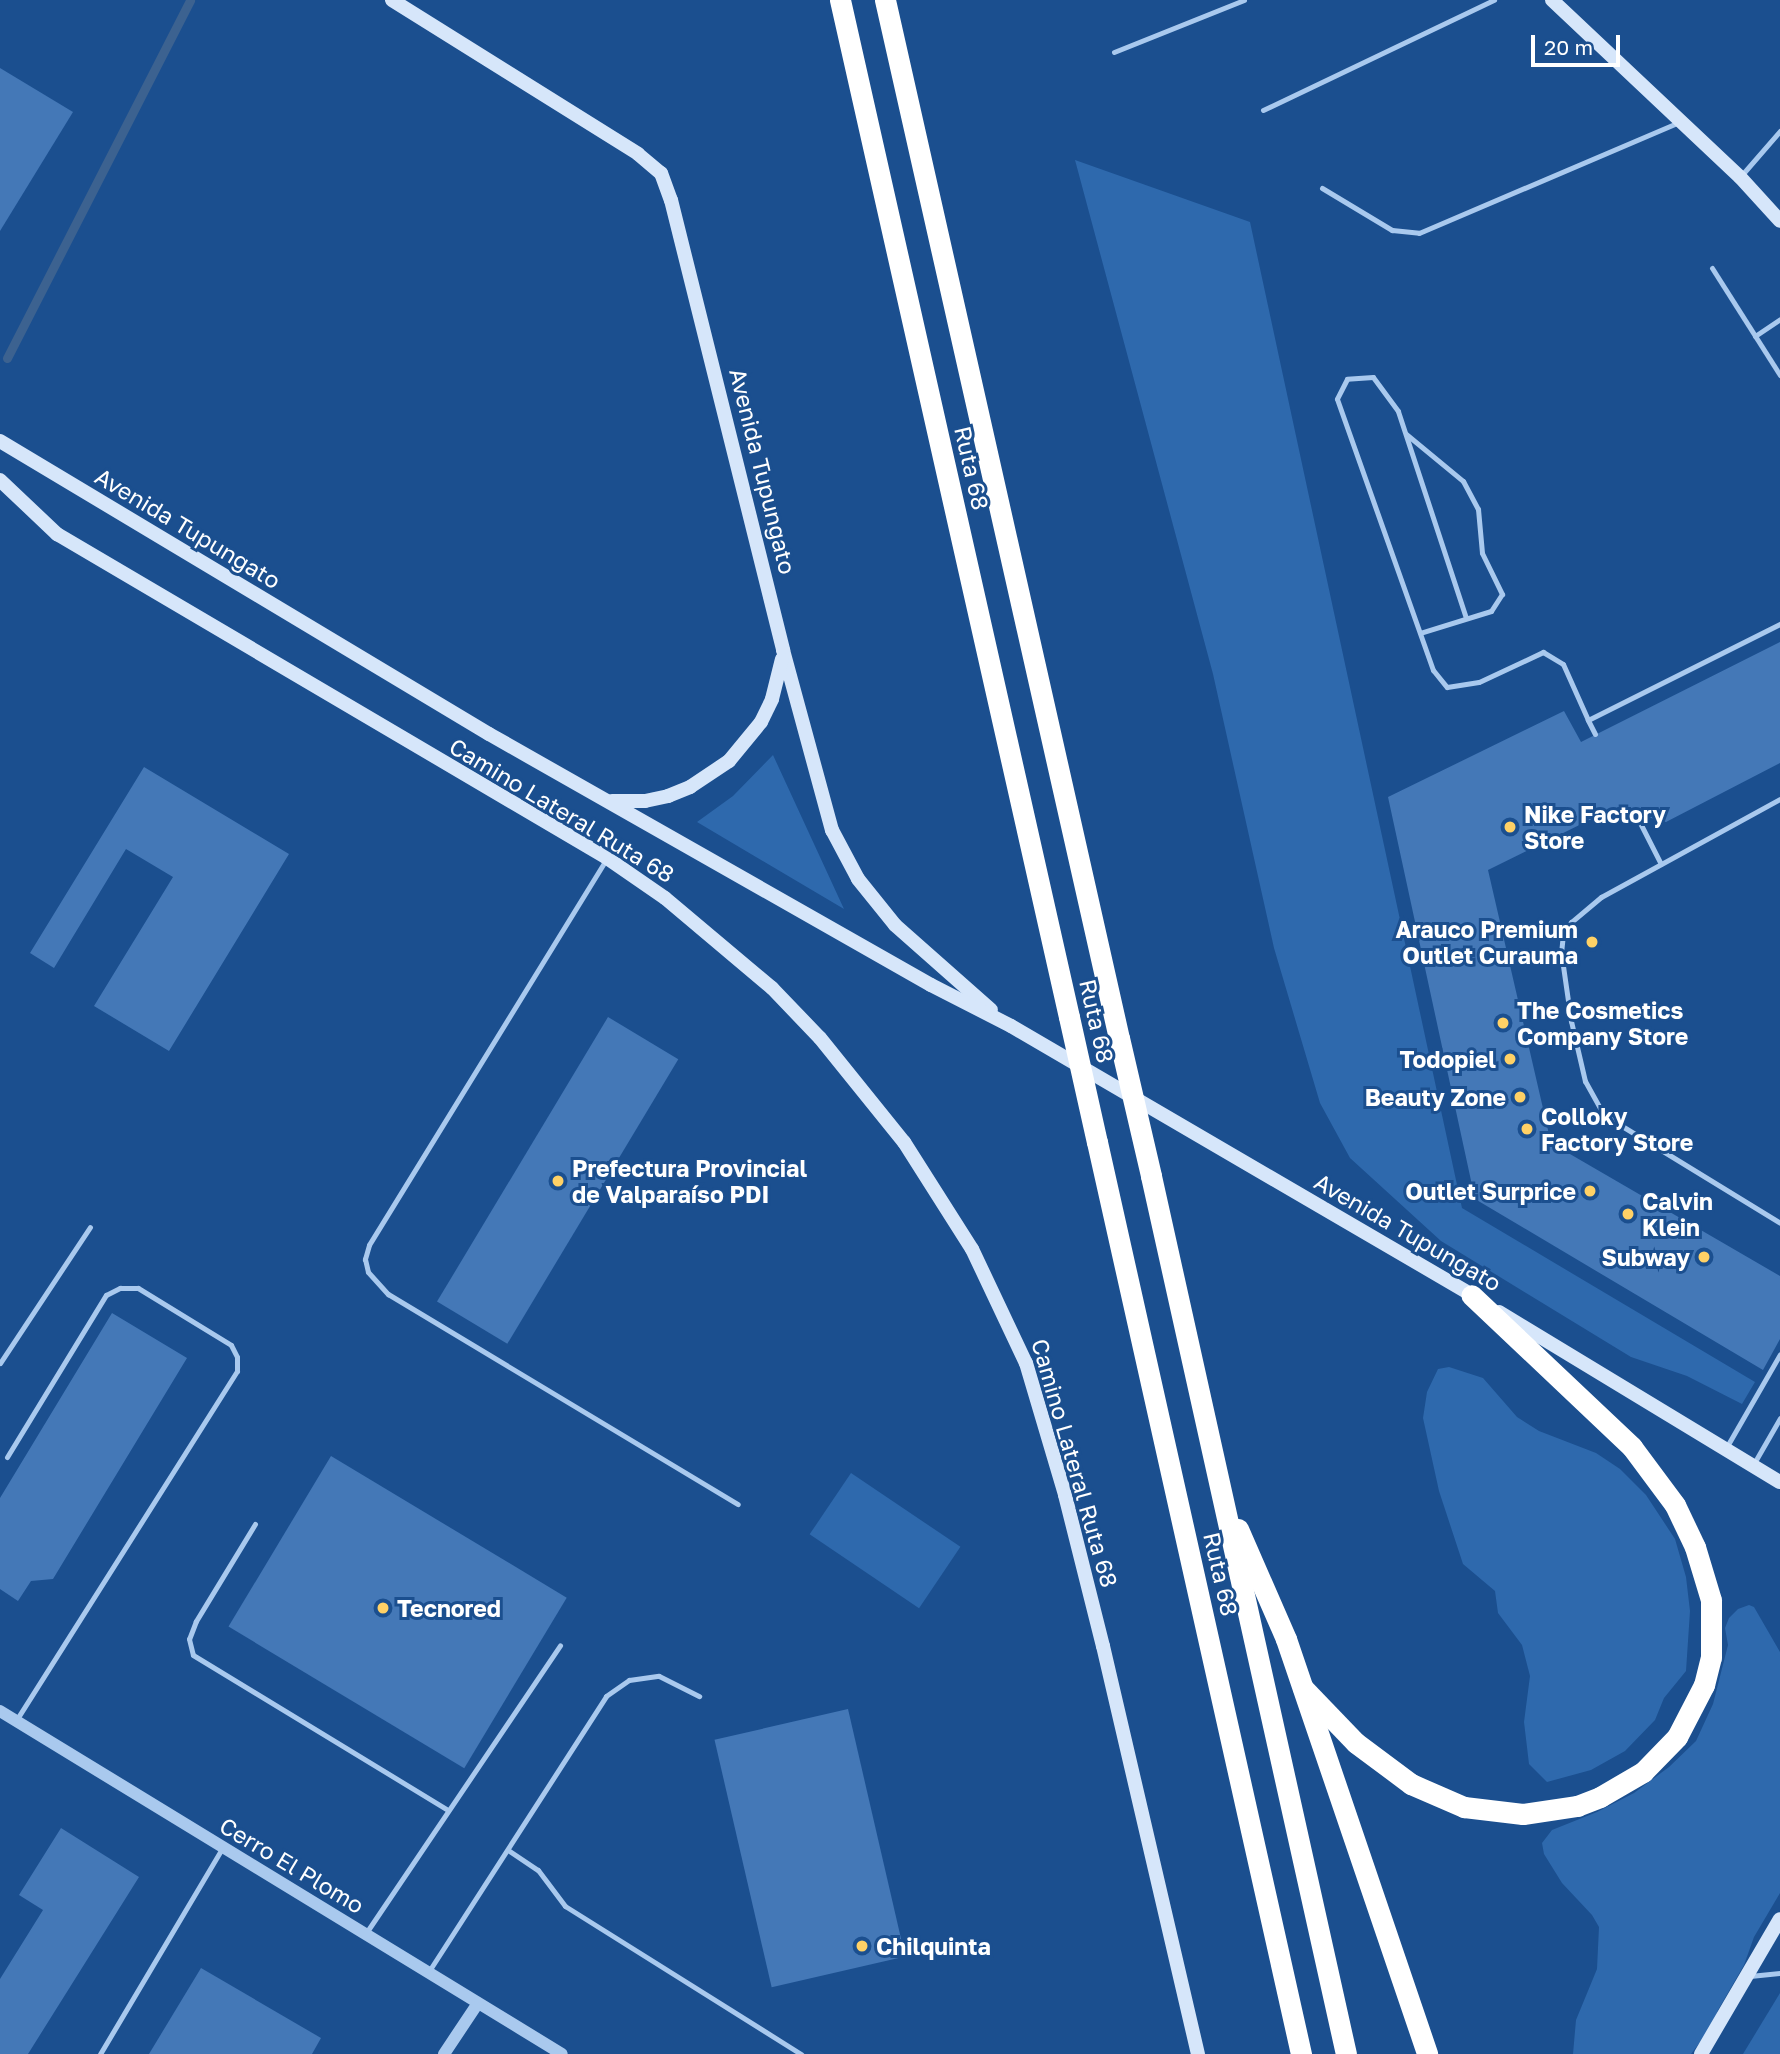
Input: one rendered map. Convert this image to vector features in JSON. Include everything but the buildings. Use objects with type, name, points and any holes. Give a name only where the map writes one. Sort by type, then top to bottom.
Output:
[{"type":"highway","name":"Ruta 68","points":[[840,0],[1301,2054]]},
{"type":"highway","name":"Ruta 68","points":[[885,0],[1346,2054]]},
{"type":"highway","points":[[1303,1688],[1356,1743],[1411,1784],[1464,1807],[1523,1814],[1577,1806],[1600,1797],[1643,1772],[1677,1737],[1704,1685],[1712,1648],[1711,1600],[1696,1547],[1675,1505],[1632,1447],[1471,1294]]},
{"type":"highway","points":[[1223,1501],[1266,1590],[1303,1688],[1427,2054]]},
{"type":"main road","name":"Avenida Tupungato","points":[[392,0],[638,154],[661,173],[671,200],[783,650],[832,830],[858,879],[916,946],[1011,1026]]},
{"type":"main road","points":[[1552,0],[1740,177],[1780,221]]},
{"type":"main road","name":"Avenida Tupungato","points":[[0,441],[603,799],[932,985],[1011,1026],[1471,1294],[1780,1482]]},
{"type":"main road","name":"Camino Lateral Ruta 68","points":[[0,480],[57,534],[394,735],[607,858],[719,942],[820,1038],[904,1142],[972,1249],[1026,1363],[1065,1495],[1198,2054]]},
{"type":"main road","points":[[603,799],[621,803],[668,796],[700,781],[729,761],[761,722],[775,687],[783,650]]},
{"type":"main road","points":[[1701,2054],[1780,1919]]},
{"type":"street","name":"Cerro El Plomo","points":[[0,1711],[562,2054]]},
{"type":"street","points":[[444,2054],[478,2003]]},
{"type":"lane","points":[[1114,52],[1244,0]]},
{"type":"lane","points":[[1263,110],[1494,0]]},
{"type":"lane","points":[[1322,188],[1392,230],[1419,233],[1682,121]]},
{"type":"lane","points":[[1740,177],[1780,131]]},
{"type":"lane","points":[[1712,268],[1780,375]]},
{"type":"lane","points":[[1755,336],[1780,319]]},
{"type":"lane","points":[[1466,618],[1398,411],[1373,377],[1347,379],[1338,399],[1433,670],[1447,687],[1479,682],[1544,652],[1563,664],[1595,734]]},
{"type":"lane","points":[[1406,433],[1463,481],[1478,509],[1482,553],[1502,594],[1491,611],[1420,633]]},
{"type":"lane","points":[[1588,720],[1780,624]]},
{"type":"lane","points":[[1780,799],[1601,897],[1584,909],[1563,934],[1563,975],[1585,1082],[1604,1115],[1780,1223]]},
{"type":"lane","points":[[1635,813],[1661,864]]},
{"type":"lane","points":[[607,858],[369,1245],[365,1259],[368,1272],[388,1294],[737,1504]]},
{"type":"lane","points":[[0,1363],[89,1227]]},
{"type":"lane","points":[[7,1457],[106,1295],[120,1288],[138,1288],[231,1345],[237,1357],[237,1371],[16,1721]]},
{"type":"lane","points":[[1725,1448],[1780,1354]]},
{"type":"lane","points":[[1753,1465],[1780,1418]]},
{"type":"lane","points":[[256,1524],[196,1621],[189,1639],[192,1655],[448,1810]]},
{"type":"lane","points":[[365,1935],[560,1645]]},
{"type":"lane","points":[[428,1973],[606,1696],[629,1680],[659,1676],[699,1696]]},
{"type":"lane","points":[[100,2054],[223,1847]]},
{"type":"lane","points":[[508,1850],[538,1870],[565,1906],[801,2054]]},
{"type":"lane","points":[[1746,1977],[1780,1973]]},
{"type":"shaded area","points":[[1075,160],[1250,222],[1462,1208],[1755,1382],[1742,1404],[1687,1376],[1631,1357],[1441,1241],[1350,1158],[1320,1103],[1274,948],[1213,674]]},
{"type":"shaded area","points":[[773,755],[844,909],[697,822],[733,796]]},
{"type":"shaded area","points":[[1449,1367],[1483,1378],[1517,1417],[1539,1431],[1596,1453],[1620,1469],[1646,1495],[1675,1539],[1686,1577],[1690,1611],[1686,1671],[1664,1698],[1655,1720],[1625,1751],[1591,1770],[1547,1782],[1529,1764],[1524,1722],[1530,1676],[1522,1645],[1498,1613],[1495,1591],[1463,1564],[1439,1491],[1423,1418],[1427,1392],[1438,1369]]},
{"type":"shaded area","points":[[851,1473],[960,1547],[919,1608],[810,1534]]},
{"type":"shaded area","points":[[1749,1605],[1754,1607],[1780,1652],[1780,1893],[1754,1937],[1744,1965],[1718,2010],[1711,2028],[1691,2054],[1573,2054],[1576,2020],[1597,1969],[1599,1927],[1592,1915],[1562,1883],[1544,1854],[1542,1843],[1552,1830],[1597,1812],[1634,1793],[1669,1767],[1696,1741],[1713,1704],[1728,1645],[1725,1628],[1729,1618],[1738,1609]]},
{"type":"shaded area","points":[[1780,1993],[1780,2054],[1743,2054]]},
{"type":"waterway","points":[[7,358],[190,0]]},
{"type":"place","name":"Nike Factory Store","points":[[1510,827]]},
{"type":"place","name":"Arauco Premium Outlet Curauma","points":[[1592,942]]},
{"type":"place","name":"The Cosmetics Company Store","points":[[1503,1023]]},
{"type":"place","name":"Todopiel","points":[[1510,1059]]},
{"type":"place","name":"Beauty Zone","points":[[1520,1097]]},
{"type":"place","name":"Colloky Factory Store","points":[[1527,1129]]},
{"type":"place","name":"Prefectura Provincial de Valparaíso PDI","points":[[558,1181]]},
{"type":"place","name":"Outlet Surprice","points":[[1590,1191]]},
{"type":"place","name":"Calvin Klein","points":[[1628,1214]]},
{"type":"place","name":"Subway","points":[[1704,1257]]},
{"type":"place","name":"Tecnored","points":[[383,1608]]},
{"type":"place","name":"Chilquinta","points":[[862,1946]]}]
